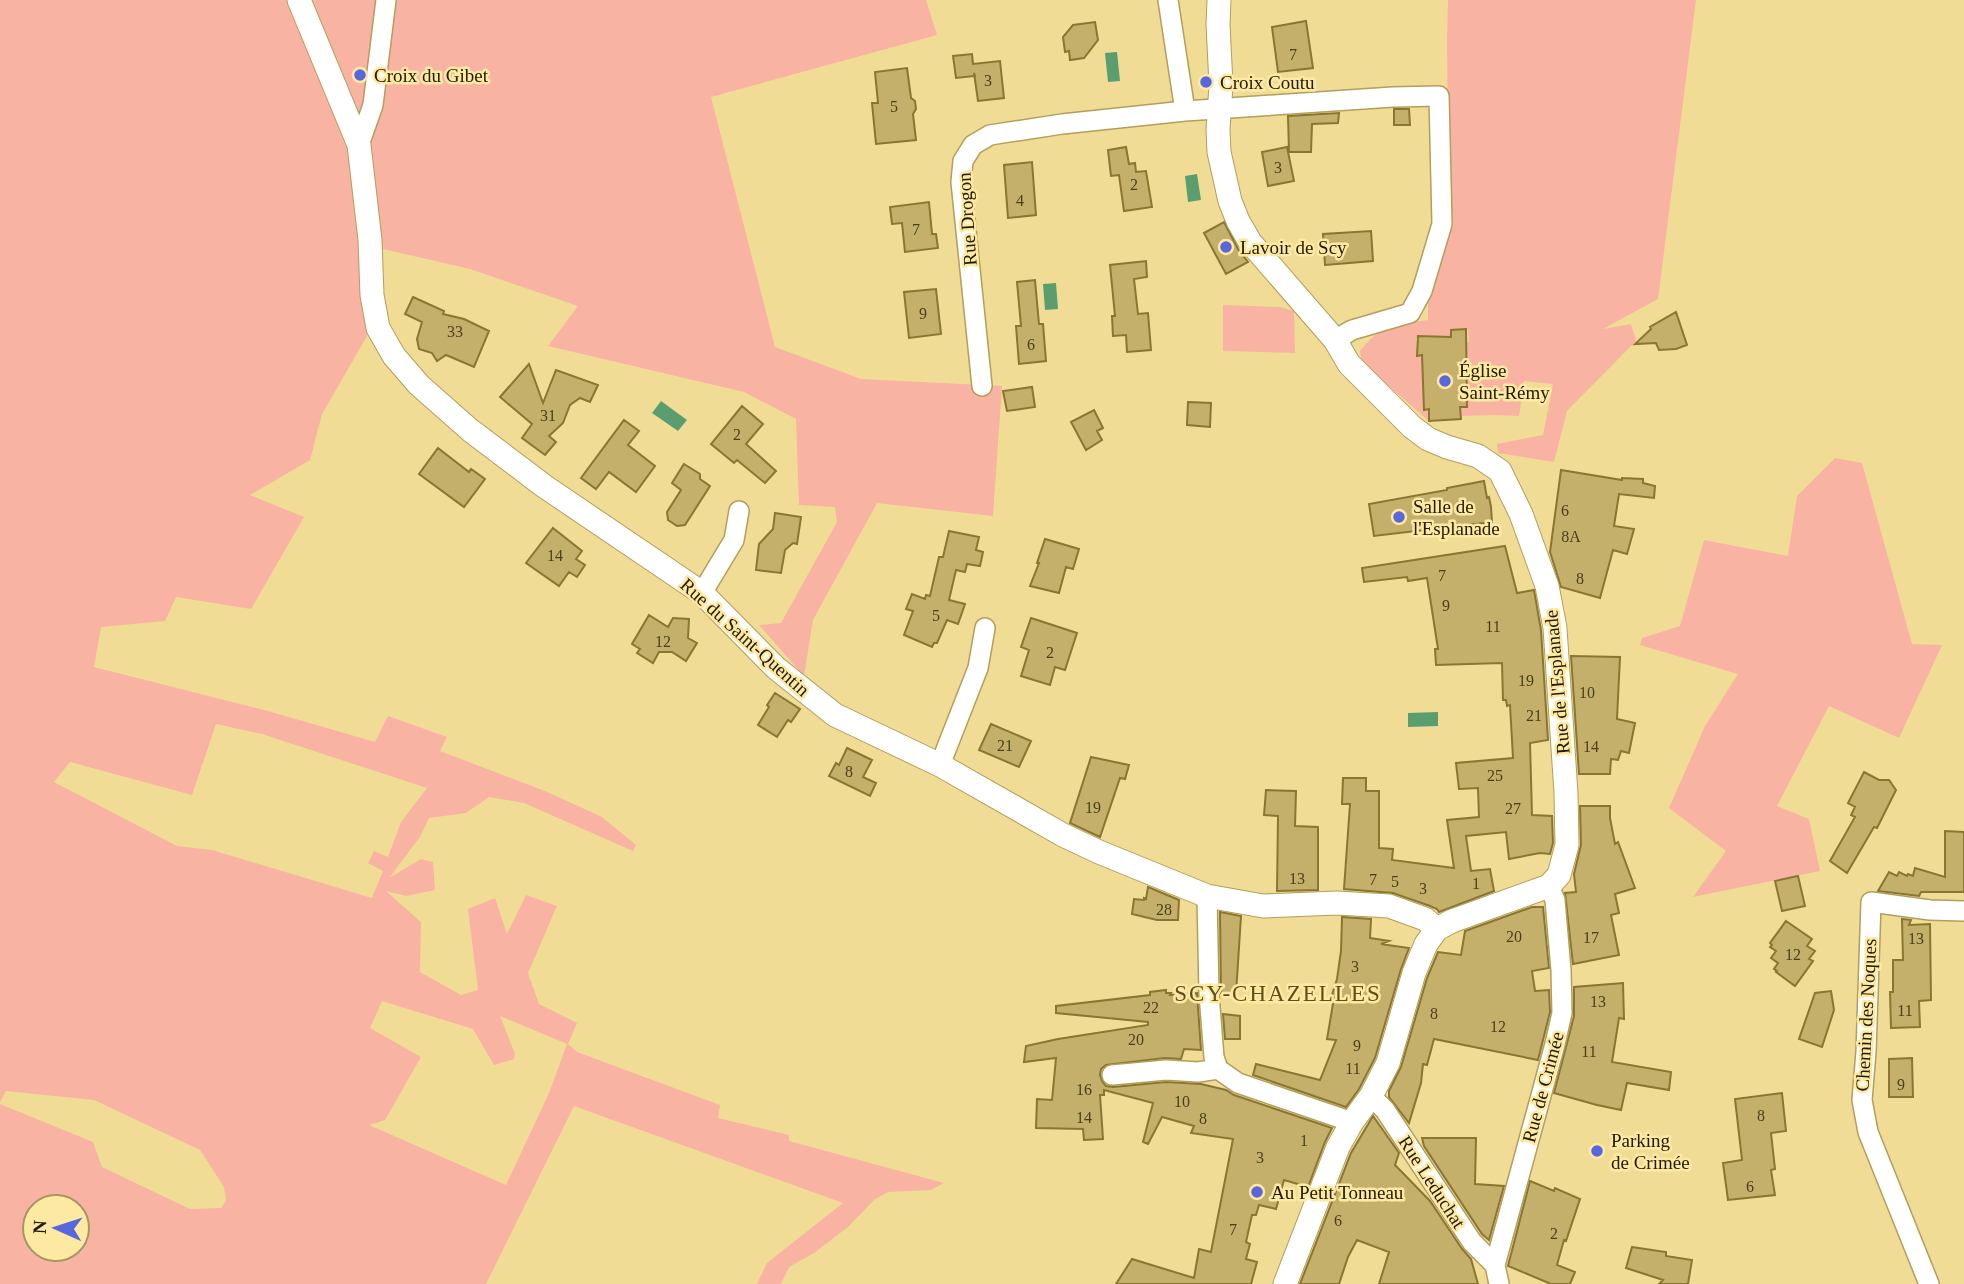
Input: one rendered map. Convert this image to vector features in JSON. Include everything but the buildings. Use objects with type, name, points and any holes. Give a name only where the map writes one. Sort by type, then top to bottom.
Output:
[{"type":"street","name":"Rue du Saint-Quentin","points":[[299,0],[359,145],[377,328],[394,356],[419,385],[470,430],[544,485],[702,593],[776,668],[835,715],[940,765],[1063,835],[1207,896],[1263,906],[1337,903],[1389,906],[1425,919],[1437,929]]},
{"type":"street","points":[[359,145],[373,105],[386,0]]},
{"type":"street","points":[[1168,0],[1185,111]]},
{"type":"street","points":[[1219,0],[1219,152],[1230,201],[1250,242],[1335,340]]},
{"type":"street","name":"Rue Drogon","points":[[982,386],[961,182],[963,161],[973,145],[990,135],[1062,124],[1185,111],[1439,96],[1443,224],[1422,291],[1410,313],[1352,330],[1335,340]]},
{"type":"street","name":"Rue de l'Esplanade","points":[[1335,340],[1349,364],[1412,427],[1428,439],[1478,456],[1500,471],[1521,514],[1547,586],[1555,628],[1567,845],[1559,875],[1549,887]]},
{"type":"street","points":[[702,593],[734,540],[739,511]]},
{"type":"street","points":[[940,765],[978,668],[985,628]]},
{"type":"street","points":[[1285,1284],[1338,1147],[1371,1096],[1388,1063],[1414,974],[1426,944],[1437,929],[1452,921],[1549,887]]},
{"type":"street","name":"Rue de Crimée","points":[[1497,1275],[1562,1013],[1558,925],[1555,900],[1549,887]]},
{"type":"street","points":[[1207,896],[1209,994],[1214,1057],[1218,1069],[1238,1083],[1352,1122]]},
{"type":"street","name":"Chemin des Noques","points":[[1929,1284],[1868,1132],[1862,1100],[1871,902],[1930,910],[1964,911]]},
{"type":"street","points":[[1112,1075],[1218,1069]]},
{"type":"street","name":"Rue Leduchat","points":[[1371,1096],[1385,1110],[1472,1242],[1497,1275]]},
{"type":"shaded area","points":[[0,0],[926,0],[937,35],[711,97],[775,347],[861,379],[1002,386],[993,516],[877,503],[813,620],[804,676],[759,625],[781,623],[837,522],[835,507],[799,505],[796,419],[744,392],[548,346],[578,306],[470,269],[383,249],[362,249],[370,331],[322,414],[310,460],[250,495],[304,517],[251,609],[176,597],[165,621],[101,627],[94,667],[268,711],[375,742],[388,716],[447,737],[440,751],[545,791],[602,817],[636,845],[633,851],[524,803],[489,797],[466,813],[429,818],[420,837],[389,878],[421,859],[433,862],[435,890],[406,896],[386,891],[421,922],[420,972],[461,995],[478,990],[468,909],[495,898],[507,934],[526,895],[557,906],[528,973],[539,1004],[577,1023],[568,1044],[577,1052],[720,1105],[718,1118],[789,1135],[789,1141],[944,1183],[931,1190],[888,1192],[874,1200],[848,1227],[814,1253],[789,1267],[781,1284],[757,1284],[767,1263],[843,1203],[574,1106],[486,1284],[0,1284],[0,1104],[93,1142],[102,1167],[190,1209],[221,1208],[226,1201],[224,1187],[200,1150],[94,1100],[6,1091],[0,1102]],"holes":[[[216,724],[262,734],[427,788],[401,822],[388,857],[374,851],[368,863],[383,871],[372,898],[212,850],[177,846],[54,782],[70,762],[192,795]],[[382,1001],[473,1029],[494,1065],[514,1059],[515,1054],[500,1016],[567,1044],[549,1093],[506,1185],[369,1125],[385,1120],[421,1057],[370,1028]]]},
{"type":"shaded area","points":[[1448,0],[1696,0],[1658,299],[1603,329],[1631,324],[1636,341],[1567,411],[1554,462],[1498,453],[1497,444],[1543,435],[1553,384],[1524,381],[1519,416],[1461,416],[1461,407],[1467,406],[1466,354],[1463,342],[1469,342],[1468,329],[1451,330],[1451,337],[1416,338],[1417,356],[1422,356],[1424,409],[1429,409],[1429,421],[1361,359],[1360,351],[1383,329],[1396,324],[1428,320],[1428,292],[1449,225]]},
{"type":"shaded area","points":[[1117,52],[1120,81],[1108,82],[1105,53]]},
{"type":"shaded area","points":[[1197,174],[1201,200],[1188,202],[1185,176]]},
{"type":"shaded area","points":[[1056,283],[1058,309],[1045,310],[1043,284]]},
{"type":"shaded area","points":[[1223,305],[1280,307],[1294,311],[1295,353],[1223,351]]},
{"type":"shaded area","points":[[661,401],[687,420],[678,431],[652,413]]},
{"type":"shaded area","points":[[1835,458],[1862,463],[1912,644],[1942,645],[1899,738],[1829,706],[1777,806],[1809,819],[1820,871],[1693,897],[1726,851],[1669,808],[1705,726],[1738,674],[1640,645],[1642,638],[1680,626],[1704,540],[1788,556],[1797,496]]},
{"type":"shaded area","points":[[1438,712],[1438,726],[1408,727],[1408,713]]},
{"type":"place","name":"Croix du Gibet","points":[[360,75]]},
{"type":"place","name":"Croix Coutu","points":[[1206,82]]},
{"type":"place","name":"Lavoir de Scy","points":[[1226,247]]},
{"type":"place","name":"Église Saint-Rémy","points":[[1445,381]]},
{"type":"place","name":"Salle de l'Esplanade","points":[[1399,517]]},
{"type":"place","name":"Parking de Crimée","points":[[1597,1151]]},
{"type":"place","name":"Au Petit Tonneau","points":[[1257,1192]]},
{"type":"district","name":"SCY-CHAZELLES","points":[[1278,993]]}]
